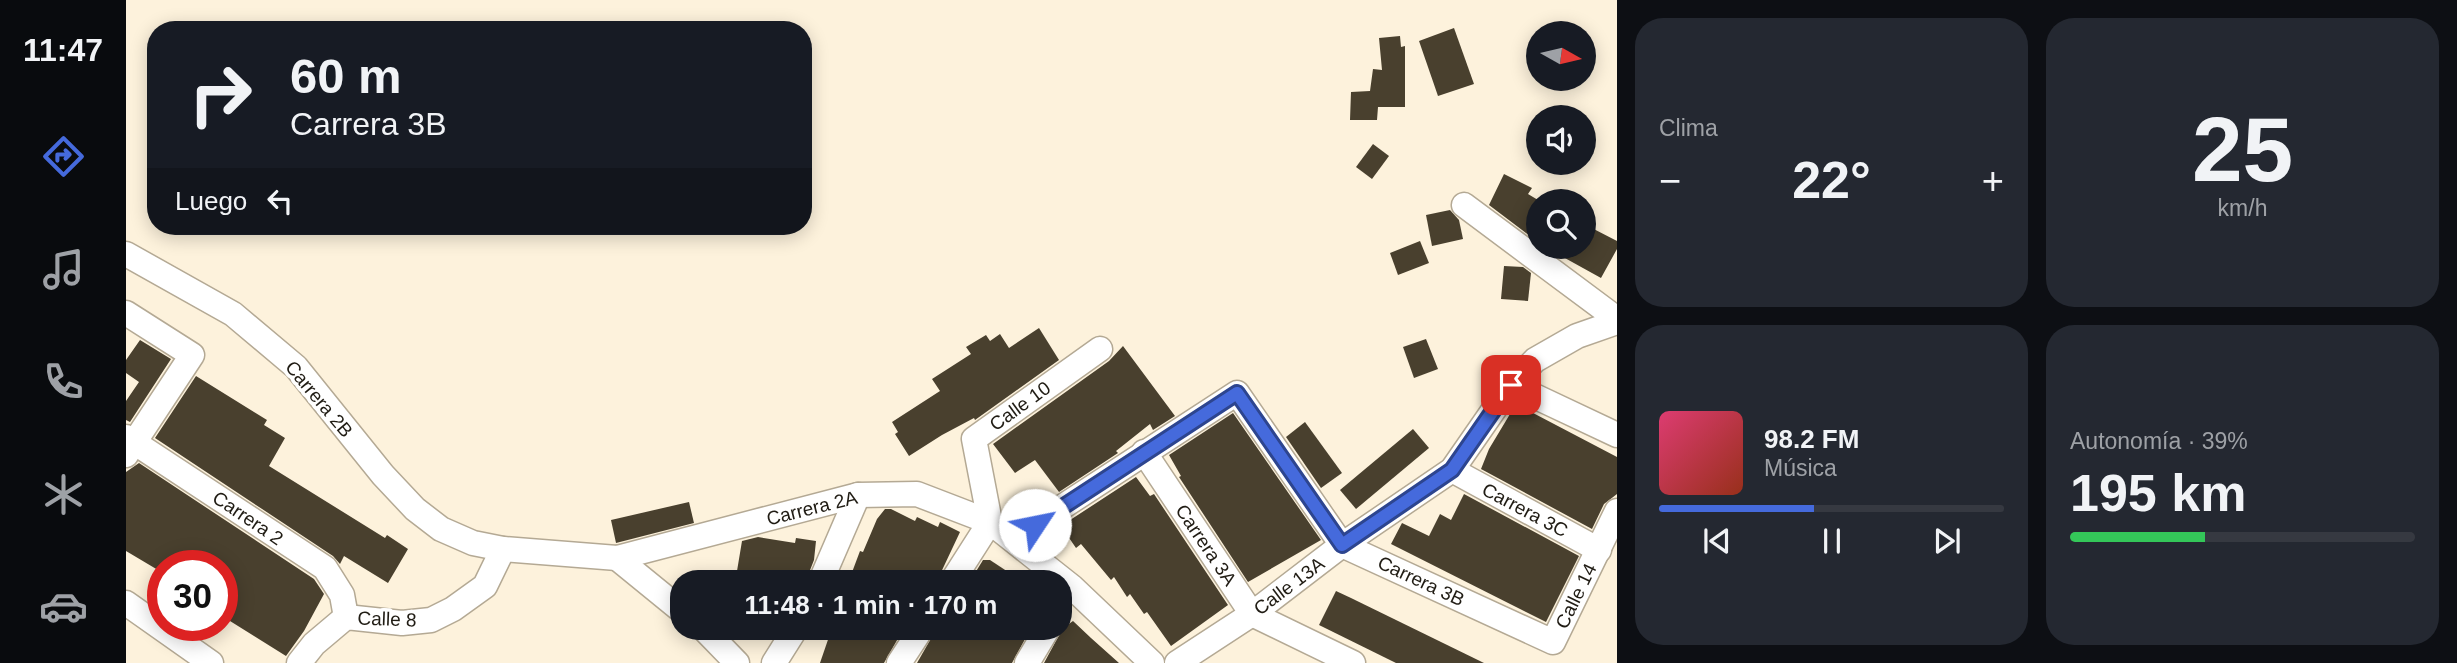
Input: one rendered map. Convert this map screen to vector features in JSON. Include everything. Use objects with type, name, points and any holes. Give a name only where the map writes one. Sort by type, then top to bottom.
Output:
[{"type":"street","points":[[1464,205],[1617,320]]},
{"type":"street","name":"Carrera 2B","points":[[126,254],[233,314],[296,367],[383,475],[415,509],[442,529],[473,543],[503,549]]},
{"type":"street","points":[[126,313],[192,355],[129,445]]},
{"type":"street","name":"Calle 13A","points":[[1191,660],[1342,545],[1452,470],[1511,385],[1535,360],[1577,336],[1617,320]]},
{"type":"street","name":"Calle 10","points":[[990,522],[974,439],[1100,349]]},
{"type":"street","points":[[1511,385],[1617,435]]},
{"type":"street","points":[[1013,539],[1237,393],[1342,545]]},
{"type":"street","name":"Carrera 2","points":[[129,445],[325,568],[342,594],[346,617]]},
{"type":"street","name":"Carrera 3A","points":[[1144,452],[1252,614]]},
{"type":"street","name":"Carrera 3C","points":[[1452,470],[1599,550]]},
{"type":"street","name":"Carrera 2A","points":[[503,549],[617,558],[858,495],[917,494],[990,522],[1013,539],[1041,570]]},
{"type":"street","points":[[826,570],[858,495]]},
{"type":"street","name":"Calle 14","points":[[1553,642],[1617,511]]},
{"type":"street","points":[[959,570],[990,522]]},
{"type":"street","name":"Carrera 3B","points":[[1342,545],[1553,642]]},
{"type":"street","name":"Calle 8","points":[[299,663],[314,644],[346,617],[402,623],[431,620],[453,609],[485,586],[503,549]]},
{"type":"street","points":[[617,558],[670,601]]},
{"type":"street","name":"Carrera 2A","points":[[1072,602],[1152,663]]},
{"type":"street","points":[[126,603],[211,663]]},
{"type":"street","points":[[1252,614],[1353,663]]},
{"type":"street","points":[[715,640],[737,663]]},
{"type":"street","points":[[774,663],[788,640]]},
{"type":"street","points":[[899,663],[914,640]]},
{"type":"street","points":[[1027,663],[1041,640]]},
{"type":"building","points":[[1454,28],[1474,84],[1438,96],[1419,41]]},
{"type":"building","points":[[1400,36],[1401,47],[1405,46],[1405,107],[1378,107],[1377,120],[1350,120],[1351,92],[1370,91],[1373,69],[1382,70],[1379,38]]},
{"type":"building","points":[[1373,144],[1389,156],[1372,179],[1356,167]]},
{"type":"building","points":[[1504,174],[1532,188],[1526,189],[1526,233],[1489,205]]},
{"type":"building","points":[[1450,210],[1459,220],[1463,239],[1432,246],[1426,215]]},
{"type":"building","points":[[1596,230],[1617,241],[1617,249],[1601,278],[1567,259],[1596,259]]},
{"type":"building","points":[[1420,241],[1429,263],[1398,275],[1390,253]]},
{"type":"building","points":[[1504,266],[1523,267],[1531,273],[1528,301],[1501,299]]},
{"type":"building","points":[[1039,328],[1059,360],[975,420],[974,418],[942,435],[909,456],[895,434],[898,432],[892,422],[940,391],[932,379],[971,354],[966,347],[986,335],[990,341],[1000,334],[1009,348]]},
{"type":"building","points":[[1426,339],[1438,369],[1414,378],[1403,347]]},
{"type":"building","points":[[140,340],[171,359],[130,422],[126,420],[126,401],[139,382],[126,373],[126,360]]},
{"type":"building","points":[[1123,346],[1175,416],[1153,430],[1150,424],[1116,451],[1118,453],[1059,492],[1035,460],[1015,473],[993,444],[1109,361]]},
{"type":"building","points":[[196,376],[267,420],[264,425],[285,438],[269,466],[385,538],[387,535],[408,549],[388,583],[344,556],[340,564],[333,556],[155,438]]},
{"type":"building","points":[[1516,404],[1617,457],[1617,494],[1604,504],[1592,529],[1481,469],[1489,449]]},
{"type":"building","points":[[1233,413],[1321,540],[1248,582],[1179,477],[1181,476],[1169,455]]},
{"type":"building","points":[[1305,422],[1342,473],[1321,488],[1286,437]]},
{"type":"building","points":[[1413,429],[1429,448],[1356,509],[1340,490]]},
{"type":"building","points":[[139,463],[314,579],[324,594],[304,631],[286,656],[238,626],[238,550],[147,550],[147,563],[126,551],[126,472]]},
{"type":"building","points":[[1136,477],[1150,496],[1154,494],[1228,605],[1171,646],[1147,612],[1144,614],[1130,594],[1127,597],[1114,577],[1111,580],[1081,544],[1076,548],[1061,526]]},
{"type":"building","points":[[1464,494],[1579,556],[1546,622],[1391,544],[1402,523],[1429,536],[1440,514],[1451,520]]},
{"type":"building","points":[[689,502],[694,523],[616,543],[611,520]]},
{"type":"building","points":[[885,509],[891,509],[915,521],[917,517],[938,527],[940,522],[960,532],[942,570],[853,570],[877,519]]},
{"type":"building","points":[[758,537],[795,543],[796,538],[816,541],[814,560],[810,570],[737,570],[742,541]]},
{"type":"building","points":[[983,560],[990,560],[1005,570],[977,570]]},
{"type":"building","points":[[1336,591],[1484,663],[1396,663],[1319,625]]},
{"type":"building","points":[[1072,622],[1119,663],[1044,663],[1056,640],[1072,640]]},
{"type":"building","points":[[828,640],[897,640],[884,663],[820,663]]},
{"type":"building","points":[[930,640],[1024,640],[1012,663],[917,663]]},
{"type":"route","points":[[1035,525],[1237,393],[1342,545],[1452,470],[1511,385]]}]
